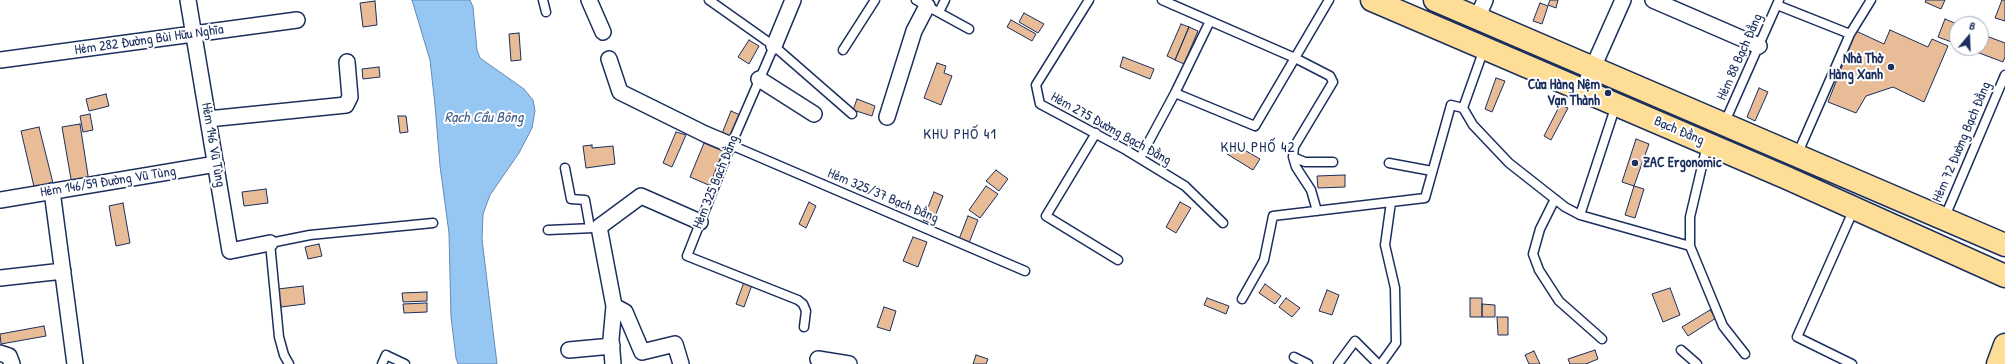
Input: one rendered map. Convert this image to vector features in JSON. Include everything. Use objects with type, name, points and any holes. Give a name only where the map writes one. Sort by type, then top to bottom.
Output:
[{"type":"main road","name":"Bạch Đằng","points":[[1372,0],[1708,143],[2005,276]]},
{"type":"main road","name":"Bạch Đằng","points":[[1435,0],[1481,9],[1592,68],[2005,245]]},
{"type":"main road","points":[[1787,178],[1796,156]]},
{"type":"main road","points":[[1998,364],[2005,345]]},
{"type":"street","name":"Hẻm 146 Vũ Tùng","points":[[188,0],[230,251],[270,243]]},
{"type":"street","points":[[589,0],[603,32]]},
{"type":"street","name":"Hẻm 325 Bạch Đằng","points":[[774,46],[793,0]]},
{"type":"street","points":[[1583,90],[1623,0]]},
{"type":"street","points":[[1653,0],[1759,46]]},
{"type":"street","points":[[887,117],[914,31],[927,6]]},
{"type":"street","name":"Hẻm 282 Đường Bùi Hữu Nghĩa","points":[[0,60],[297,20]]},
{"type":"street","points":[[609,59],[620,92],[705,134],[731,145]]},
{"type":"street","points":[[208,119],[346,105],[350,97],[347,62]]},
{"type":"street","points":[[759,79],[814,114]]},
{"type":"street","name":"Hẻm 146/59 Đường Vũ Tùng","points":[[0,200],[216,164]]},
{"type":"street","points":[[52,191],[75,364]]},
{"type":"street","points":[[613,364],[612,346],[614,306],[594,228],[640,196],[700,222]]},
{"type":"street","points":[[0,278],[63,271]]},
{"type":"street","points":[[614,306],[625,312],[642,352],[675,344],[681,364]]},
{"type":"street","points":[[569,350],[612,346]]},
{"type":"street","points":[[0,353],[9,356],[12,364]]},
{"type":"street","points":[[818,359],[849,364]]},
{"type":"lane","points":[[543,0],[546,12]]},
{"type":"lane","points":[[709,0],[774,46],[852,114]]},
{"type":"lane","points":[[843,50],[875,0]]},
{"type":"lane","points":[[927,6],[945,0]]},
{"type":"lane","name":"Hẻm 275 Đường Bạch Đằng","points":[[1089,0],[1036,86],[1040,104],[1096,133],[1185,186],[1223,222]]},
{"type":"lane","points":[[1162,0],[1295,58],[1330,76],[1333,82],[1294,148],[1293,157],[1296,167],[1311,190],[1317,211]]},
{"type":"lane","points":[[1175,93],[1255,126],[1329,0]]},
{"type":"lane","points":[[1796,156],[1850,34],[1871,0]]},
{"type":"lane","points":[[1778,2],[1850,34]]},
{"type":"lane","name":"Hẻm 88 Bạch Đằng","points":[[1724,125],[1778,2]]},
{"type":"lane","points":[[927,6],[969,29]]},
{"type":"lane","points":[[1140,158],[1175,93],[1210,21]]},
{"type":"lane","name":"Hẻm 325 Bạch Đằng","points":[[774,46],[731,145],[687,256],[803,304],[805,307],[806,318],[804,327]]},
{"type":"lane","points":[[1463,108],[1484,48]]},
{"type":"lane","name":"Hẻm 72 Đường Bạch Đằng","points":[[1944,219],[2005,75]]},
{"type":"lane","points":[[1580,215],[1616,104]]},
{"type":"lane","points":[[1242,299],[1264,260],[1273,216],[1425,198],[1451,105],[1463,108],[1473,125],[1509,163],[1555,199],[1580,215],[1690,246]]},
{"type":"lane","points":[[1096,133],[1046,216],[1118,260]]},
{"type":"lane","points":[[1708,143],[1690,216],[1690,246],[1723,326],[1745,354]]},
{"type":"lane","name":"Hẻm 325/37 Bạch Đằng","points":[[731,145],[1025,271]]},
{"type":"lane","points":[[1293,157],[1305,162],[1333,162]]},
{"type":"lane","points":[[1388,163],[1432,171]]},
{"type":"lane","points":[[548,230],[594,228],[585,200],[571,199],[565,168]]},
{"type":"lane","points":[[1555,199],[1540,229],[1533,254],[1539,270],[1559,301],[1602,339]]},
{"type":"lane","points":[[1338,364],[1355,341],[1379,364],[1396,343],[1395,288],[1385,245],[1391,202]]},
{"type":"lane","points":[[1852,364],[1797,337],[1854,208]]},
{"type":"lane","points":[[289,364],[284,355],[279,337],[270,243],[310,235],[433,223]]},
{"type":"lane","points":[[1681,350],[1697,364]]},
{"type":"lane","points":[[382,364],[386,355],[405,364]]},
{"type":"lane","points":[[1294,357],[1308,364]]},
{"type":"water","name":"Rạch Cầu Bông","points":[[412,0],[470,0],[473,7],[477,50],[480,58],[524,89],[533,100],[535,111],[532,128],[519,153],[490,195],[483,214],[482,239],[497,364],[458,364],[456,358],[451,317],[449,233],[440,166],[430,60]]},
{"type":"building","points":[[1550,0],[1558,0],[1556,8],[1548,5]]},
{"type":"building","points":[[1926,0],[1945,0],[1941,9],[1925,2]]},
{"type":"building","points":[[2002,0],[2005,0],[2005,21],[1995,18]]},
{"type":"building","points":[[375,1],[377,25],[363,27],[360,3]]},
{"type":"building","points":[[1540,3],[1548,6],[1542,24],[1533,21]]},
{"type":"building","points":[[1024,13],[1044,24],[1038,33],[1019,22]]},
{"type":"building","points":[[1945,19],[1949,21],[1949,41],[1938,37]]},
{"type":"building","points":[[1011,20],[1036,34],[1032,41],[1007,27]]},
{"type":"building","points":[[1181,24],[1189,27],[1175,60],[1167,56]]},
{"type":"building","points":[[1189,27],[1198,31],[1184,64],[1175,60]]},
{"type":"building","name":"Nhà Thờ Hàng Xanh","points":[[1890,30],[1928,47],[1932,39],[1948,46],[1924,102],[1893,87],[1866,96],[1856,113],[1828,102],[1856,31],[1884,44]]},
{"type":"building","points":[[519,33],[521,60],[511,61],[509,34]]},
{"type":"building","points":[[1989,37],[2005,43],[2005,57],[2003,62],[1987,56],[1989,56]]},
{"type":"building","points":[[749,40],[759,46],[749,64],[738,57]]},
{"type":"building","points":[[1123,57],[1154,69],[1150,79],[1120,67]]},
{"type":"building","points":[[937,63],[946,66],[944,73],[952,76],[941,105],[924,98]]},
{"type":"building","points":[[379,67],[380,77],[363,79],[362,69]]},
{"type":"building","points":[[1496,78],[1505,81],[1492,112],[1485,109]]},
{"type":"building","points":[[1759,88],[1768,92],[1755,121],[1747,117]]},
{"type":"building","points":[[106,94],[109,106],[89,111],[86,99]]},
{"type":"building","points":[[857,99],[875,106],[872,116],[853,110]]},
{"type":"building","points":[[1560,105],[1568,108],[1551,140],[1544,136]]},
{"type":"building","points":[[731,111],[740,115],[729,140],[721,136]]},
{"type":"building","points":[[90,114],[93,130],[83,132],[80,116]]},
{"type":"building","points":[[398,116],[406,116],[408,132],[400,133]]},
{"type":"building","points":[[80,124],[89,182],[72,185],[62,127]]},
{"type":"building","points":[[39,127],[54,187],[35,191],[21,131]]},
{"type":"building","points":[[676,132],[686,135],[672,167],[663,163]]},
{"type":"building","name":"ZAC Ergonomic","points":[[1636,139],[1649,144],[1634,186],[1622,182]]},
{"type":"building","points":[[704,143],[725,152],[711,186],[690,177]]},
{"type":"building","points":[[1234,144],[1260,159],[1253,170],[1227,154]]},
{"type":"building","points":[[592,145],[592,148],[613,146],[615,164],[586,168],[583,146]]},
{"type":"building","points":[[996,170],[1008,179],[999,191],[986,181]]},
{"type":"building","points":[[1345,175],[1345,187],[1318,188],[1317,176]]},
{"type":"building","points":[[986,186],[998,194],[980,218],[969,210]]},
{"type":"building","points":[[1634,186],[1644,189],[1635,218],[1625,215]]},
{"type":"building","points":[[266,189],[268,203],[244,206],[242,192]]},
{"type":"building","points":[[934,192],[943,196],[932,224],[923,220]]},
{"type":"building","points":[[809,202],[816,206],[806,228],[799,224]]},
{"type":"building","points":[[1180,202],[1191,208],[1176,233],[1166,227]]},
{"type":"building","points":[[123,203],[130,243],[116,246],[109,206]]},
{"type":"building","points":[[968,216],[978,220],[969,243],[959,239]]},
{"type":"building","points":[[913,237],[927,242],[918,267],[903,261]]},
{"type":"building","points":[[319,244],[322,256],[308,259],[305,247]]},
{"type":"building","points":[[744,282],[752,285],[744,307],[736,304]]},
{"type":"building","points":[[1265,284],[1281,296],[1275,304],[1259,293]]},
{"type":"building","points":[[303,286],[305,304],[281,307],[278,289]]},
{"type":"building","points":[[1670,288],[1680,315],[1663,322],[1652,294]]},
{"type":"building","points":[[1327,290],[1339,295],[1332,315],[1319,311]]},
{"type":"building","points":[[427,292],[427,301],[403,302],[402,293]]},
{"type":"building","points":[[1207,298],[1229,306],[1226,314],[1204,305]]},
{"type":"building","points":[[1286,298],[1300,308],[1292,317],[1279,307]]},
{"type":"building","points":[[1470,298],[1482,298],[1482,317],[1470,317]]},
{"type":"building","points":[[427,303],[427,312],[404,313],[403,304]]},
{"type":"building","points":[[1482,304],[1495,305],[1495,317],[1482,317]]},
{"type":"building","points":[[884,307],[896,311],[890,331],[877,327]]},
{"type":"building","points":[[1710,310],[1716,318],[1688,336],[1682,327]]},
{"type":"building","points":[[1497,317],[1508,317],[1508,335],[1498,335]]},
{"type":"building","points":[[44,326],[46,336],[1,344],[0,334]]},
{"type":"building","points":[[1595,350],[1598,359],[1586,364],[1570,364],[1568,359]]},
{"type":"building","points":[[1534,351],[1540,364],[1529,364],[1525,355]]},
{"type":"building","points":[[976,355],[988,359],[986,364],[973,364]]},
{"type":"place","name":"Nhà Thờ Hàng Xanh","points":[[1891,67]]},
{"type":"place","name":"Cửa Hàng Nệm Vạn Thành","points":[[1608,93]]},
{"type":"place","name":"ZAC Ergonomic","points":[[1635,163]]},
{"type":"district","name":"KHU PHỐ 41","points":[[960,135]]},
{"type":"district","name":"KHU PHỐ 42","points":[[1258,148]]}]
